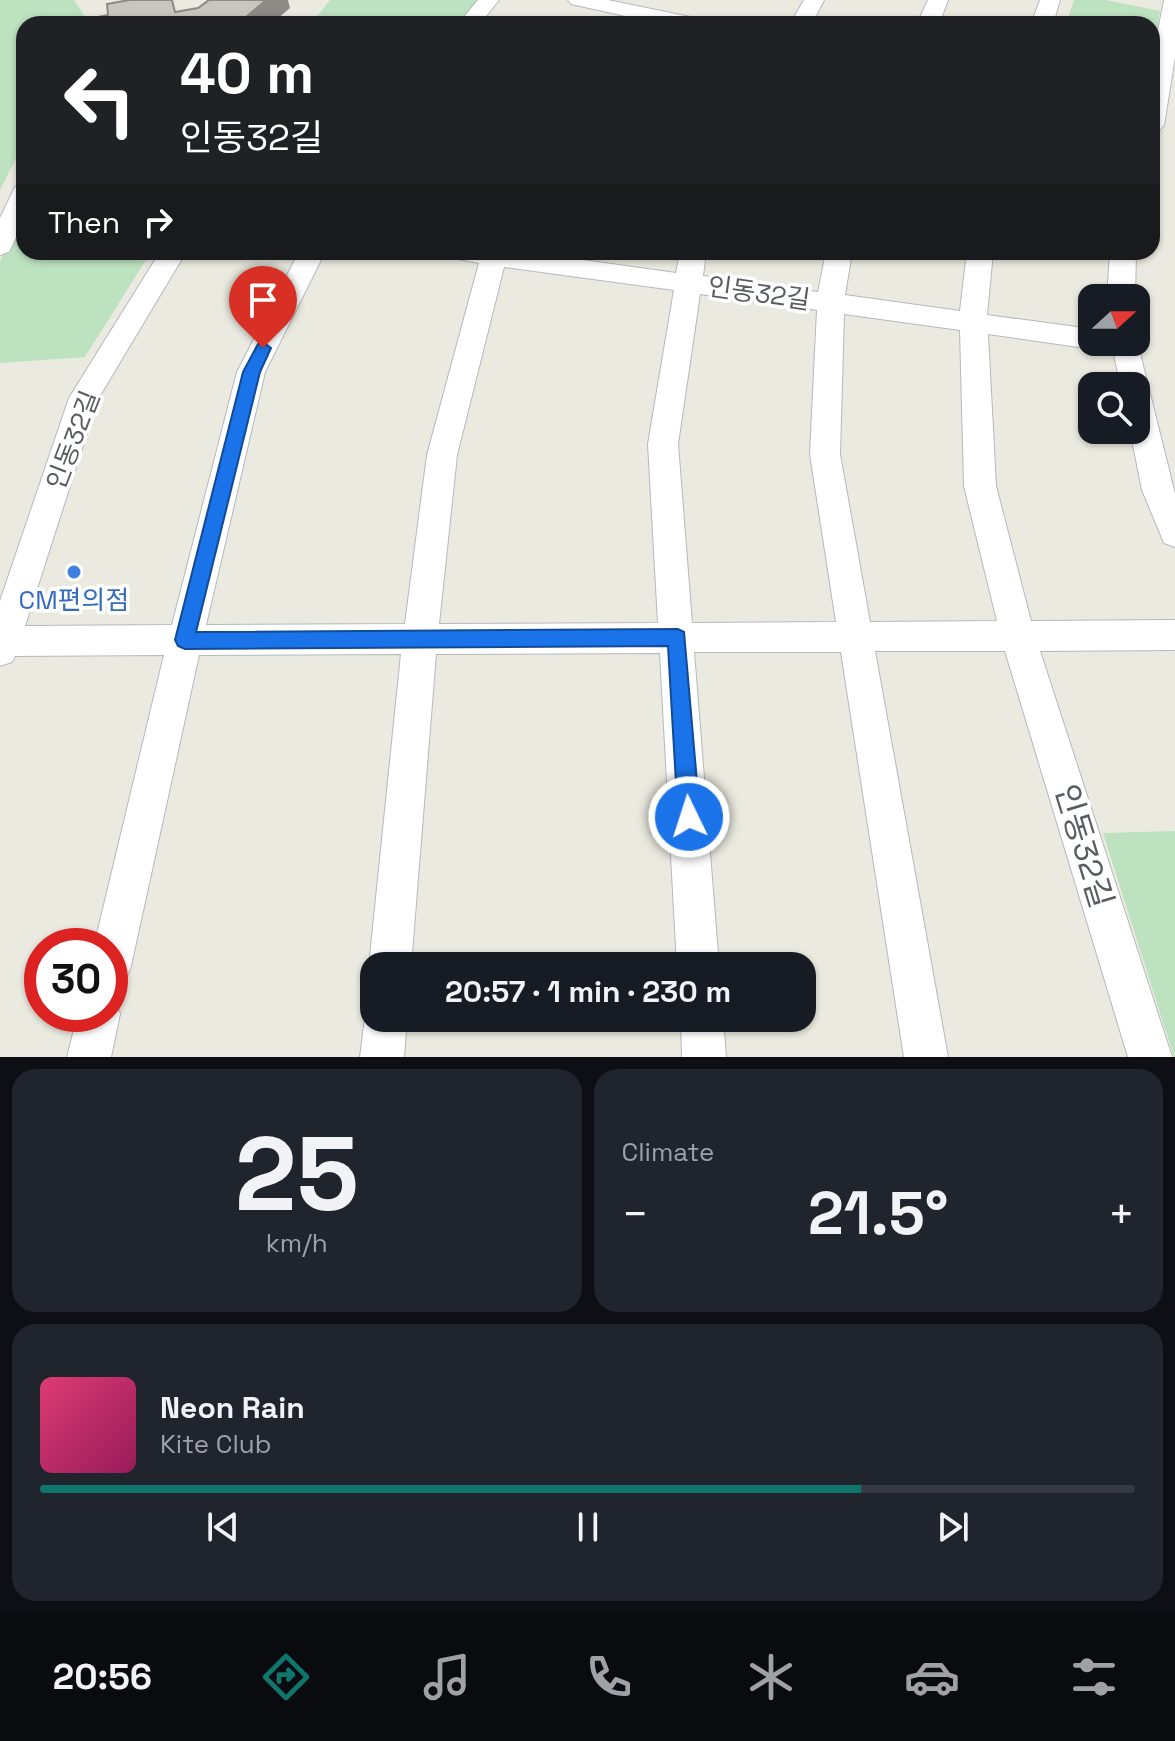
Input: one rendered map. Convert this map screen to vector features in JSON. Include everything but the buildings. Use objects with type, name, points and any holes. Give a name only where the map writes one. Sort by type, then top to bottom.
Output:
[{"type":"street","points":[[476,16],[489,0]]},
{"type":"street","points":[[578,0],[642,12]]},
{"type":"street","points":[[1160,108],[1174,0]]},
{"type":"street","points":[[0,246],[16,211]]},
{"type":"street","name":"인동32길","points":[[168,260],[84,398],[1,644],[185,640],[1175,635]]},
{"type":"street","points":[[119,928],[251,372],[308,260]]},
{"type":"street","name":"인동32길","points":[[391,952],[420,639],[442,455],[483,260]]},
{"type":"street","name":"인동32길","points":[[580,260],[689,268],[831,303],[1078,337]]},
{"type":"street","name":"인동32길","points":[[838,260],[831,303],[825,454],[926,1057]]},
{"type":"street","name":"인동32길","points":[[979,260],[973,300],[980,486],[1018,636],[1150,1057]]},
{"type":"street","points":[[1122,284],[1123,260]]},
{"type":"street","name":"인동32길","points":[[689,268],[663,444],[697,952]]},
{"type":"street","points":[[1148,444],[1158,490],[1175,534]]},
{"type":"street","points":[[89,1057],[95,1032]]},
{"type":"street","points":[[382,1057],[385,1032]]},
{"type":"street","points":[[703,1032],[704,1057]]},
{"type":"green space","points":[[0,0],[74,0],[84,16],[16,16],[16,159],[0,190]]},
{"type":"green space","points":[[330,0],[481,0],[466,16],[317,16]]},
{"type":"green space","points":[[1074,0],[1106,0],[1160,11],[1159,16],[1069,16]]},
{"type":"green space","points":[[16,228],[16,260],[146,260],[85,357],[0,363],[0,261]]},
{"type":"green space","points":[[1175,831],[1175,1057],[1174,1057],[1103,833]]},
{"type":"place","name":"CM편의점","points":[[74,572]]},
{"type":"route","points":[[263,348],[251,372],[185,640],[678,638],[689,817]]}]
